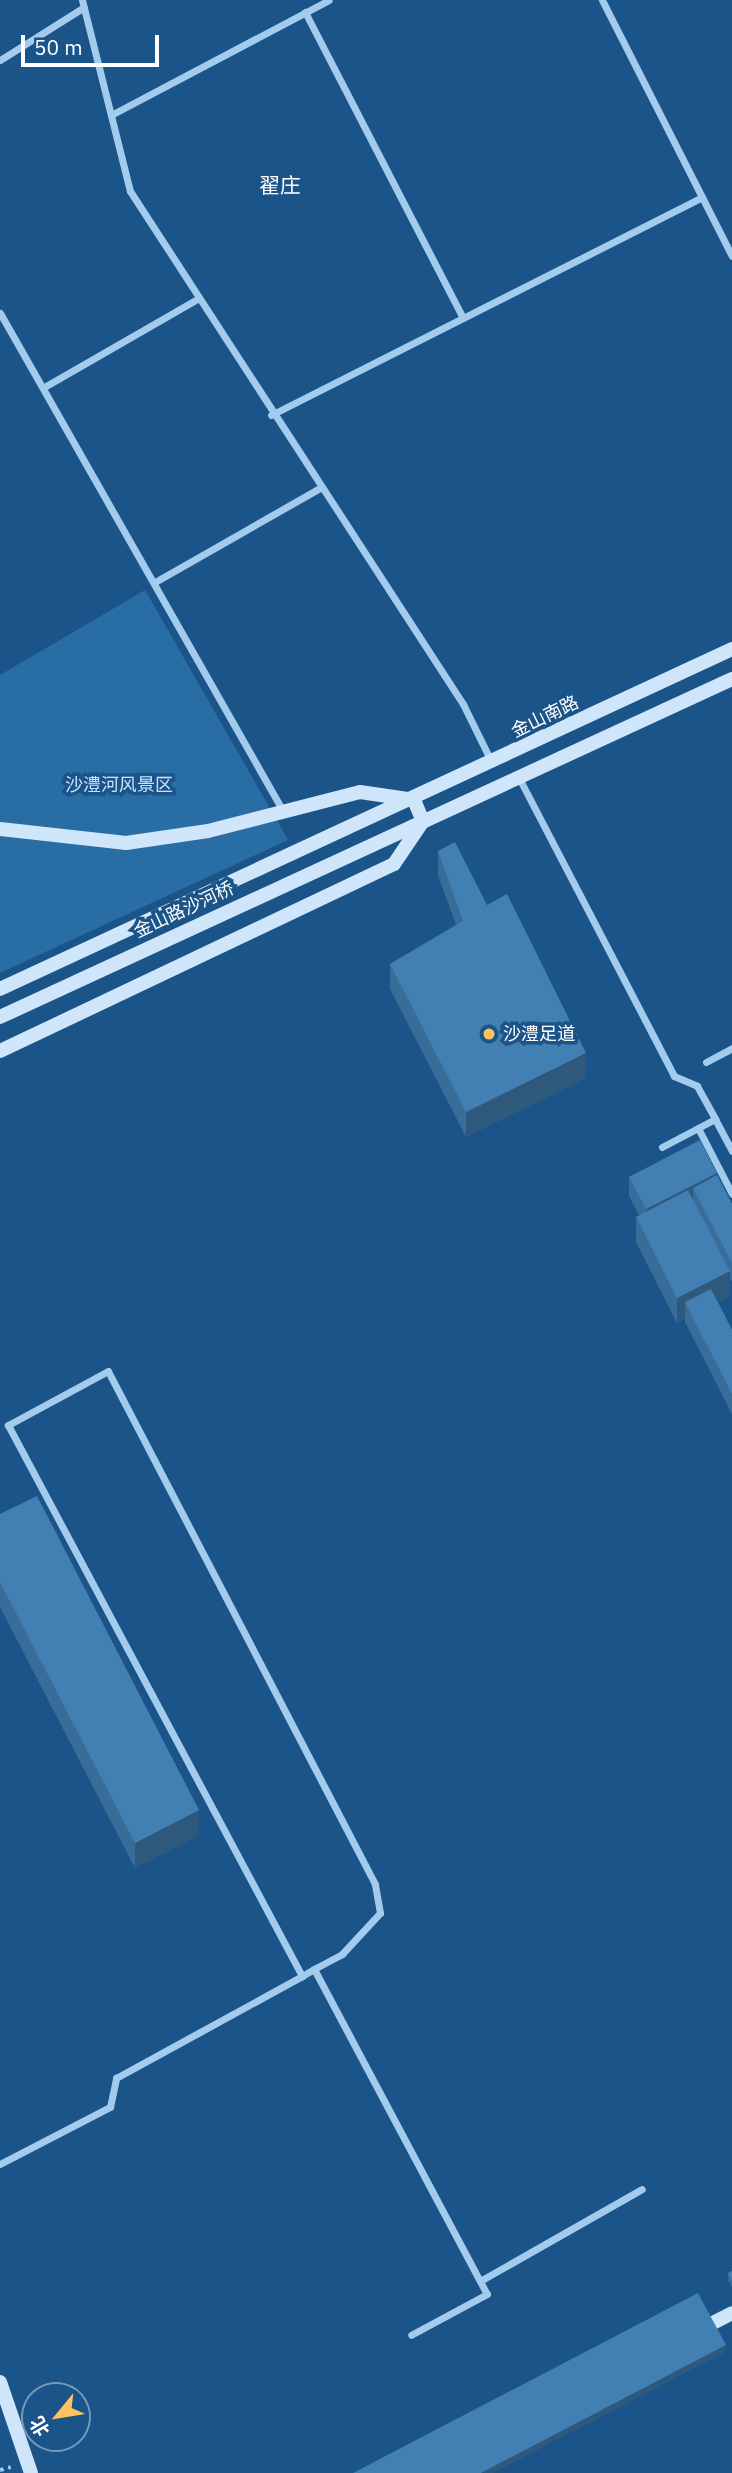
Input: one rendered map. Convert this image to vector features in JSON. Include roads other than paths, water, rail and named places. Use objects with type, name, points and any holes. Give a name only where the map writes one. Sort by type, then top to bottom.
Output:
[{"type":"main road","name":"金山南路","points":[[373,817],[492,764],[732,649]]},
{"type":"main road","points":[[0,1051],[394,864],[423,821],[732,679]]},
{"type":"main road","points":[[0,830],[126,843],[283,811],[360,792],[414,800],[423,821]]},
{"type":"main road","name":"金山路沙河桥","points":[[0,989],[373,817]]},
{"type":"main road","name":"金山路沙河桥","points":[[0,1017],[423,821]]},
{"type":"main road","points":[[684,2338],[732,2313]]},
{"type":"main road","points":[[1,2387],[31,2473]]},
{"type":"street","points":[[111,115],[328,0]]},
{"type":"street","points":[[603,0],[732,256]]},
{"type":"street","points":[[0,60],[83,4],[130,191],[271,415],[463,704],[492,764]]},
{"type":"street","points":[[306,12],[463,318]]},
{"type":"street","points":[[271,415],[702,197]]},
{"type":"street","points":[[46,386],[197,299]]},
{"type":"street","points":[[0,313],[46,386],[283,811]]},
{"type":"street","points":[[155,582],[320,488]]},
{"type":"street","points":[[519,777],[674,1076],[697,1086],[732,1151]]},
{"type":"street","points":[[706,1062],[732,1048]]},
{"type":"street","points":[[662,1147],[715,1119]]},
{"type":"street","points":[[698,1128],[732,1194]]},
{"type":"street","points":[[0,2164],[110,2107],[116,2078],[302,1976],[314,1969],[342,1954],[380,1913],[375,1884],[108,1371],[8,1424],[302,1976]]},
{"type":"street","points":[[314,1969],[487,2294],[411,2335]]},
{"type":"street","points":[[478,2277],[642,2189]]},
{"type":"place","name":"沙澧足道","points":[[489,1034]]},
{"type":"district","name":"翟庄","points":[[280,185]]},
{"type":"park label","name":"沙澧河风景区","points":[[119,785]]}]
